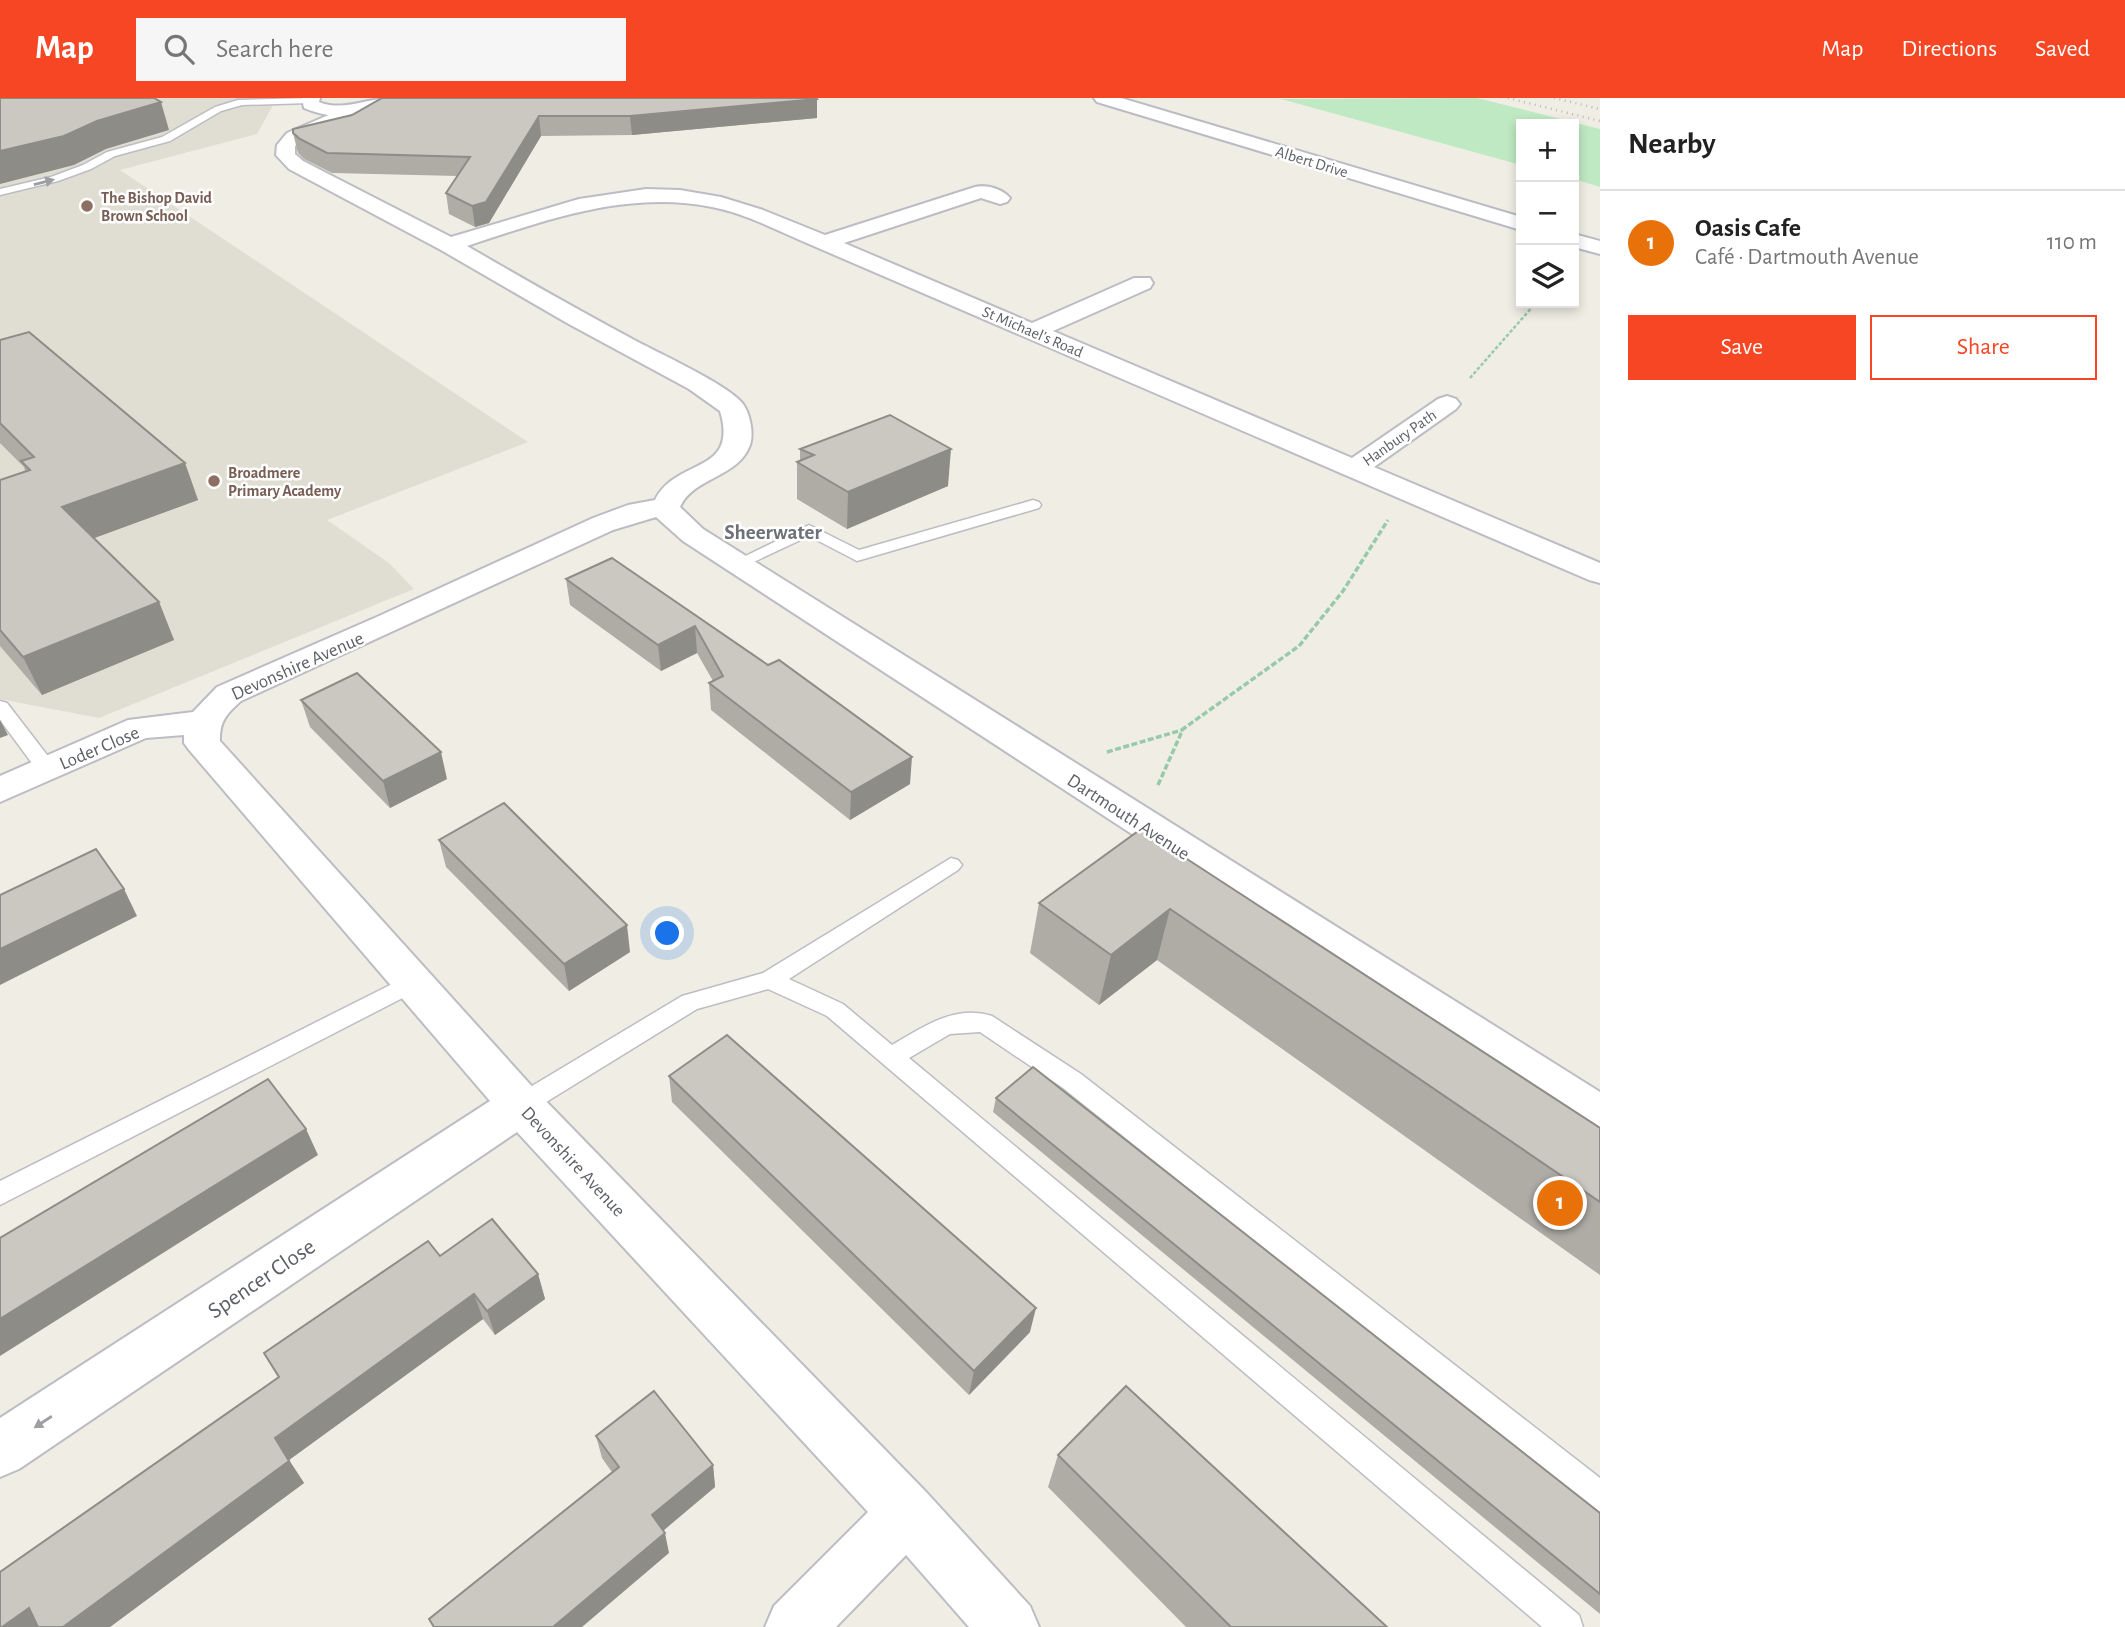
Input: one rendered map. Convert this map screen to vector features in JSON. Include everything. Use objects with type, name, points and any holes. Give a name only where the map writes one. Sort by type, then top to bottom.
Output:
[{"type":"street","name":"Albert Drive","points":[[1103,98],[1516,222]]},
{"type":"street","points":[[400,100],[380,99],[354,109],[314,109],[286,145],[285,156],[296,165],[449,245],[575,318],[698,384],[732,407],[739,432],[733,452],[719,465],[675,491],[666,507]]},
{"type":"street","points":[[824,242],[982,191],[1000,198]]},
{"type":"street","name":"St Michael's Road","points":[[449,245],[594,201],[654,195],[699,198],[726,204],[824,242],[1600,574]]},
{"type":"street","points":[[1579,242],[1600,248]]},
{"type":"street","points":[[1033,331],[1142,283]]},
{"type":"street","name":"Hanbury Path","points":[[1352,470],[1447,404]]},
{"type":"street","name":"Dartmouth Avenue","points":[[666,507],[668,514],[681,527],[737,564],[1600,1116]]},
{"type":"street","name":"Devonshire Avenue","points":[[666,507],[638,511],[603,524],[229,694],[212,708],[203,722],[202,743],[521,1105],[906,1513],[1009,1627]]},
{"type":"street","name":"Loder Close","points":[[0,790],[140,728],[203,722]]},
{"type":"street","name":"Spencer Close","points":[[0,1450],[521,1105]]},
{"type":"street","points":[[795,1627],[906,1513]]},
{"type":"lane","points":[[0,192],[54,179],[87,167],[111,154],[166,139],[218,109],[241,103],[314,109]]},
{"type":"lane","points":[[737,564],[809,530],[857,555],[974,524],[1033,505]]},
{"type":"lane","points":[[0,707],[47,769]]},
{"type":"lane","points":[[521,1105],[690,1002],[771,980],[951,865]]},
{"type":"lane","points":[[771,980],[835,1010],[1567,1627]]},
{"type":"lane","points":[[0,1194],[414,982]]},
{"type":"lane","points":[[891,1057],[946,1025],[984,1023],[1072,1081],[1600,1497]]},
{"type":"path","points":[[1447,404],[1531,308]]},
{"type":"path","points":[[1040,758],[1061,743],[1086,758],[1183,729],[1299,646],[1343,591],[1406,492]]},
{"type":"path","points":[[1140,824],[1183,729]]},
{"type":"shaded area","name":"Broadmere Primary Academy","points":[[0,98],[277,98],[257,134],[120,170],[528,442],[327,520],[389,563],[414,589],[99,718],[0,699]]},
{"type":"green space","points":[[1477,98],[1560,119],[1516,119],[1516,164],[1281,99]]},
{"type":"green space","points":[[1579,124],[1600,129],[1600,187],[1579,181]]},
{"type":"building","points":[[0,98],[154,98],[161,102],[97,121],[64,136],[0,151]]},
{"type":"building","points":[[382,98],[817,99],[630,116],[539,116],[486,202],[472,206],[446,193],[470,157],[327,153],[293,133],[293,129],[352,115]]},
{"type":"building","points":[[29,332],[185,463],[62,507],[159,602],[23,657],[0,630],[0,480],[30,470],[21,461],[34,457],[0,423],[0,340]]},
{"type":"building","points":[[890,415],[951,449],[848,492],[797,462],[814,455],[800,449]]},
{"type":"building","points":[[612,558],[768,665],[779,660],[912,757],[851,792],[709,683],[723,676],[695,626],[658,645],[566,579]]},
{"type":"building","points":[[357,673],[441,752],[383,781],[301,700]]},
{"type":"building","points":[[504,803],[627,925],[564,964],[439,840]]},
{"type":"building","points":[[1141,829],[1600,1128],[1600,1202],[1170,909],[1111,955],[1039,903]]},
{"type":"building","points":[[96,849],[124,889],[0,949],[0,895]]},
{"type":"building","points":[[727,1035],[1036,1308],[974,1371],[669,1076]]},
{"type":"building","points":[[1033,1067],[1600,1513],[1600,1594],[996,1098]]},
{"type":"building","points":[[268,1079],[306,1129],[0,1319],[0,1238]]},
{"type":"building","points":[[492,1219],[538,1274],[487,1311],[474,1294],[275,1438],[289,1461],[63,1627],[38,1627],[29,1608],[0,1627],[0,1572],[279,1377],[264,1353],[428,1241],[440,1256]]},
{"type":"building","points":[[1126,1386],[1387,1627],[1231,1627],[1058,1455]]},
{"type":"building","points":[[654,1391],[713,1465],[652,1515],[665,1533],[553,1627],[434,1627],[429,1619],[619,1467],[596,1436]]},
{"type":"railway","points":[[1508,98],[1600,121]]},
{"type":"railway","points":[[1554,98],[1600,109]]},
{"type":"place","name":"The Bishop David Brown School","points":[[87,206]]},
{"type":"place","name":"Broadmere Primary Academy","points":[[214,481]]},
{"type":"place","name":"Oasis Cafe","points":[[1560,1203]]},
{"type":"district","name":"Sheerwater","points":[[773,532]]}]
